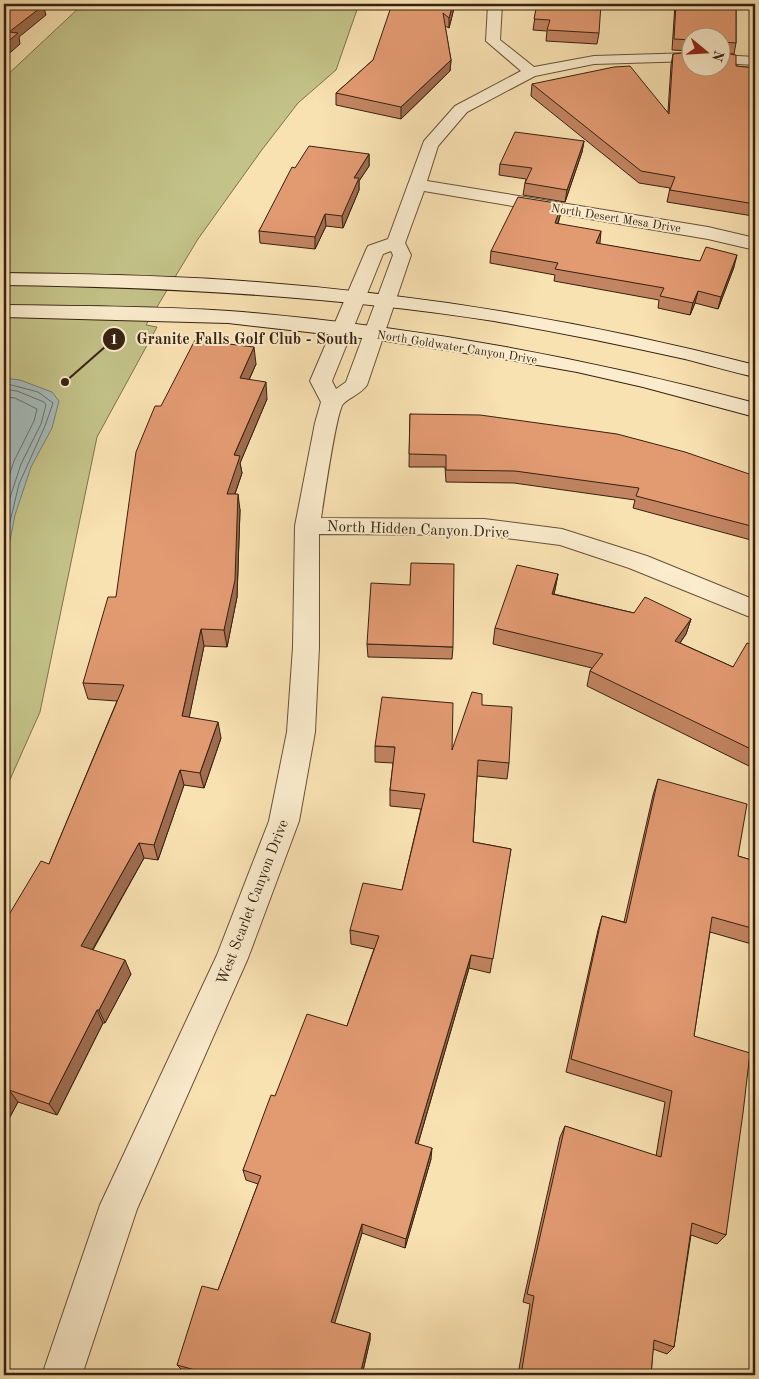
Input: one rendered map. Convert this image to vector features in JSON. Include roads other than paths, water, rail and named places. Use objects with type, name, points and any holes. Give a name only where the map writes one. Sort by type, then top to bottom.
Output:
[{"type":"street","points":[[495,4],[493,41],[531,72]]},
{"type":"street","points":[[396,243],[375,250],[321,380],[332,402],[356,385],[402,255],[396,243],[430,145],[461,110],[531,72],[594,60],[682,57]]},
{"type":"street","points":[[732,60],[755,61]]},
{"type":"street","name":"North Desert Mesa Drive","points":[[417,185],[708,233],[755,244]]},
{"type":"street","name":"North Goldwater Canyon Drive","points":[[4,279],[198,284],[348,314],[380,317],[482,314],[565,328],[755,371]]},
{"type":"street","name":"North Goldwater Canyon Drive","points":[[4,311],[181,315],[259,320],[348,314],[380,317],[469,346],[579,366],[755,410]]},
{"type":"street","name":"West Scarlet Canyon Drive","points":[[62,1375],[119,1204],[232,958],[284,821],[301,732],[306,647],[306,526],[326,423],[332,402]]},
{"type":"street","name":"North Hidden Canyon Drive","points":[[306,526],[484,528],[562,536],[638,562],[755,610]]},
{"type":"water","points":[[4,378],[20,380],[52,392],[59,401],[52,428],[31,467],[15,515],[4,571]]},
{"type":"place","name":"Granite Falls Golf Club - South","points":[[65,382]]}]
